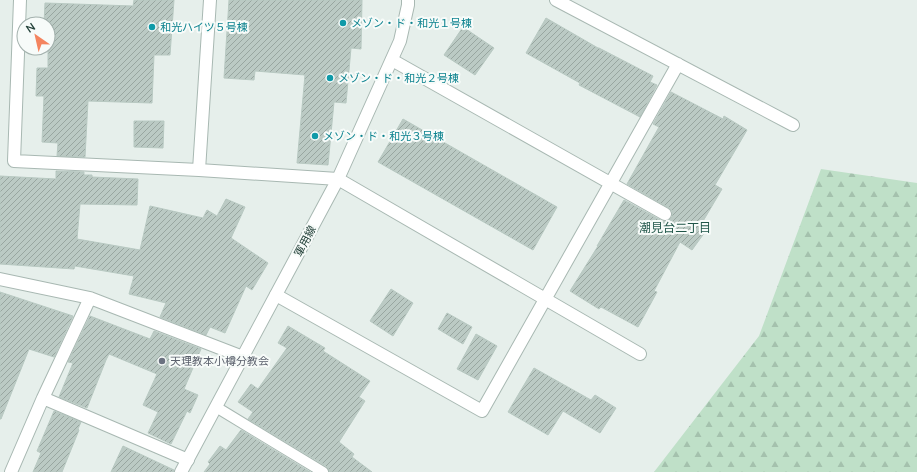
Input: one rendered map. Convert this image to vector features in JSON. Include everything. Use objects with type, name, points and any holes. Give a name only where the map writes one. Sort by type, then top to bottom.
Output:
[{"type":"street","points":[[20,0],[14,161],[199,170],[338,179],[640,354]]},
{"type":"street","points":[[199,170],[210,0]]},
{"type":"street","name":"軍用線","points":[[181,472],[338,179],[400,41],[408,0]]},
{"type":"street","points":[[556,0],[794,125]]},
{"type":"street","points":[[392,60],[665,214]]},
{"type":"street","points":[[276,295],[482,411],[678,64]]},
{"type":"street","points":[[0,278],[90,298],[243,357]]},
{"type":"street","points":[[11,472],[43,398],[90,298]]},
{"type":"street","points":[[43,398],[188,460]]},
{"type":"lane","points":[[216,407],[323,472]]},
{"type":"green space","points":[[821,169],[917,183],[917,472],[654,472],[759,336]]},
{"type":"building","points":[[134,0],[174,0],[170,55],[154,55],[152,103],[88,101],[85,157],[57,156],[58,143],[42,142],[44,96],[36,96],[37,68],[48,68],[48,56],[56,56],[56,16],[44,16],[45,3],[133,6]]},
{"type":"building","points":[[229,0],[362,0],[361,49],[351,48],[346,103],[334,102],[328,165],[297,163],[305,75],[255,71],[254,80],[224,78]]},
{"type":"building","points":[[546,18],[598,48],[653,76],[650,82],[657,85],[640,117],[579,85],[580,83],[526,53]]},
{"type":"building","points":[[463,27],[494,48],[475,75],[444,55]]},
{"type":"building","points":[[671,92],[723,119],[724,116],[747,130],[715,185],[722,189],[699,228],[705,232],[692,250],[680,242],[654,291],[657,292],[638,327],[601,307],[599,309],[570,291],[624,200],[662,221],[668,221],[672,217],[672,211],[669,208],[627,184],[659,127],[653,124]]},
{"type":"building","points":[[403,119],[557,207],[533,250],[378,162]]},
{"type":"building","points":[[134,121],[164,121],[163,148],[134,147]]},
{"type":"building","points":[[56,171],[84,172],[84,175],[92,175],[92,177],[138,179],[137,205],[80,204],[77,239],[140,250],[150,206],[203,218],[207,210],[217,216],[226,199],[245,207],[231,238],[268,263],[252,290],[246,286],[225,333],[210,327],[206,335],[160,317],[166,303],[129,294],[134,276],[75,266],[74,269],[0,264],[0,176],[56,179]]},
{"type":"building","points":[[391,289],[413,303],[393,336],[370,321]]},
{"type":"building","points":[[0,292],[73,316],[54,357],[29,349],[1,419],[0,419]]},
{"type":"building","points":[[447,313],[472,327],[463,344],[438,329]]},
{"type":"building","points":[[90,316],[150,339],[154,331],[201,349],[184,389],[198,395],[190,413],[187,411],[171,444],[148,433],[158,412],[143,405],[157,374],[109,354],[87,408],[59,397],[73,363],[68,362]]},
{"type":"building","points":[[288,326],[325,348],[323,351],[370,381],[359,397],[365,401],[339,442],[354,454],[352,457],[372,472],[329,472],[326,466],[248,419],[253,412],[238,402],[251,384],[258,389],[287,348],[278,343]]},
{"type":"building","points":[[476,334],[497,346],[478,380],[457,369]]},
{"type":"building","points":[[534,368],[591,400],[595,395],[616,408],[600,433],[563,411],[548,435],[508,412]]},
{"type":"building","points":[[54,411],[81,422],[78,429],[79,430],[62,472],[33,472],[41,453],[37,451]]},
{"type":"building","points":[[241,430],[310,472],[204,472],[210,464],[208,462],[220,446],[226,450]]},
{"type":"building","points":[[123,446],[174,470],[174,472],[111,472]]},
{"type":"place","name":"メゾン・ド・和光１号棟","points":[[343,23]]},
{"type":"place","name":"和光ハイツ５号棟","points":[[152,27]]},
{"type":"place","name":"メゾン・ド・和光２号棟","points":[[330,78]]},
{"type":"place","name":"メゾン・ド・和光３号棟","points":[[315,136]]},
{"type":"place","name":"天理教本小樽分教会","points":[[162,361]]},
{"type":"district","name":"潮見台二丁目","points":[[675,227]]}]
